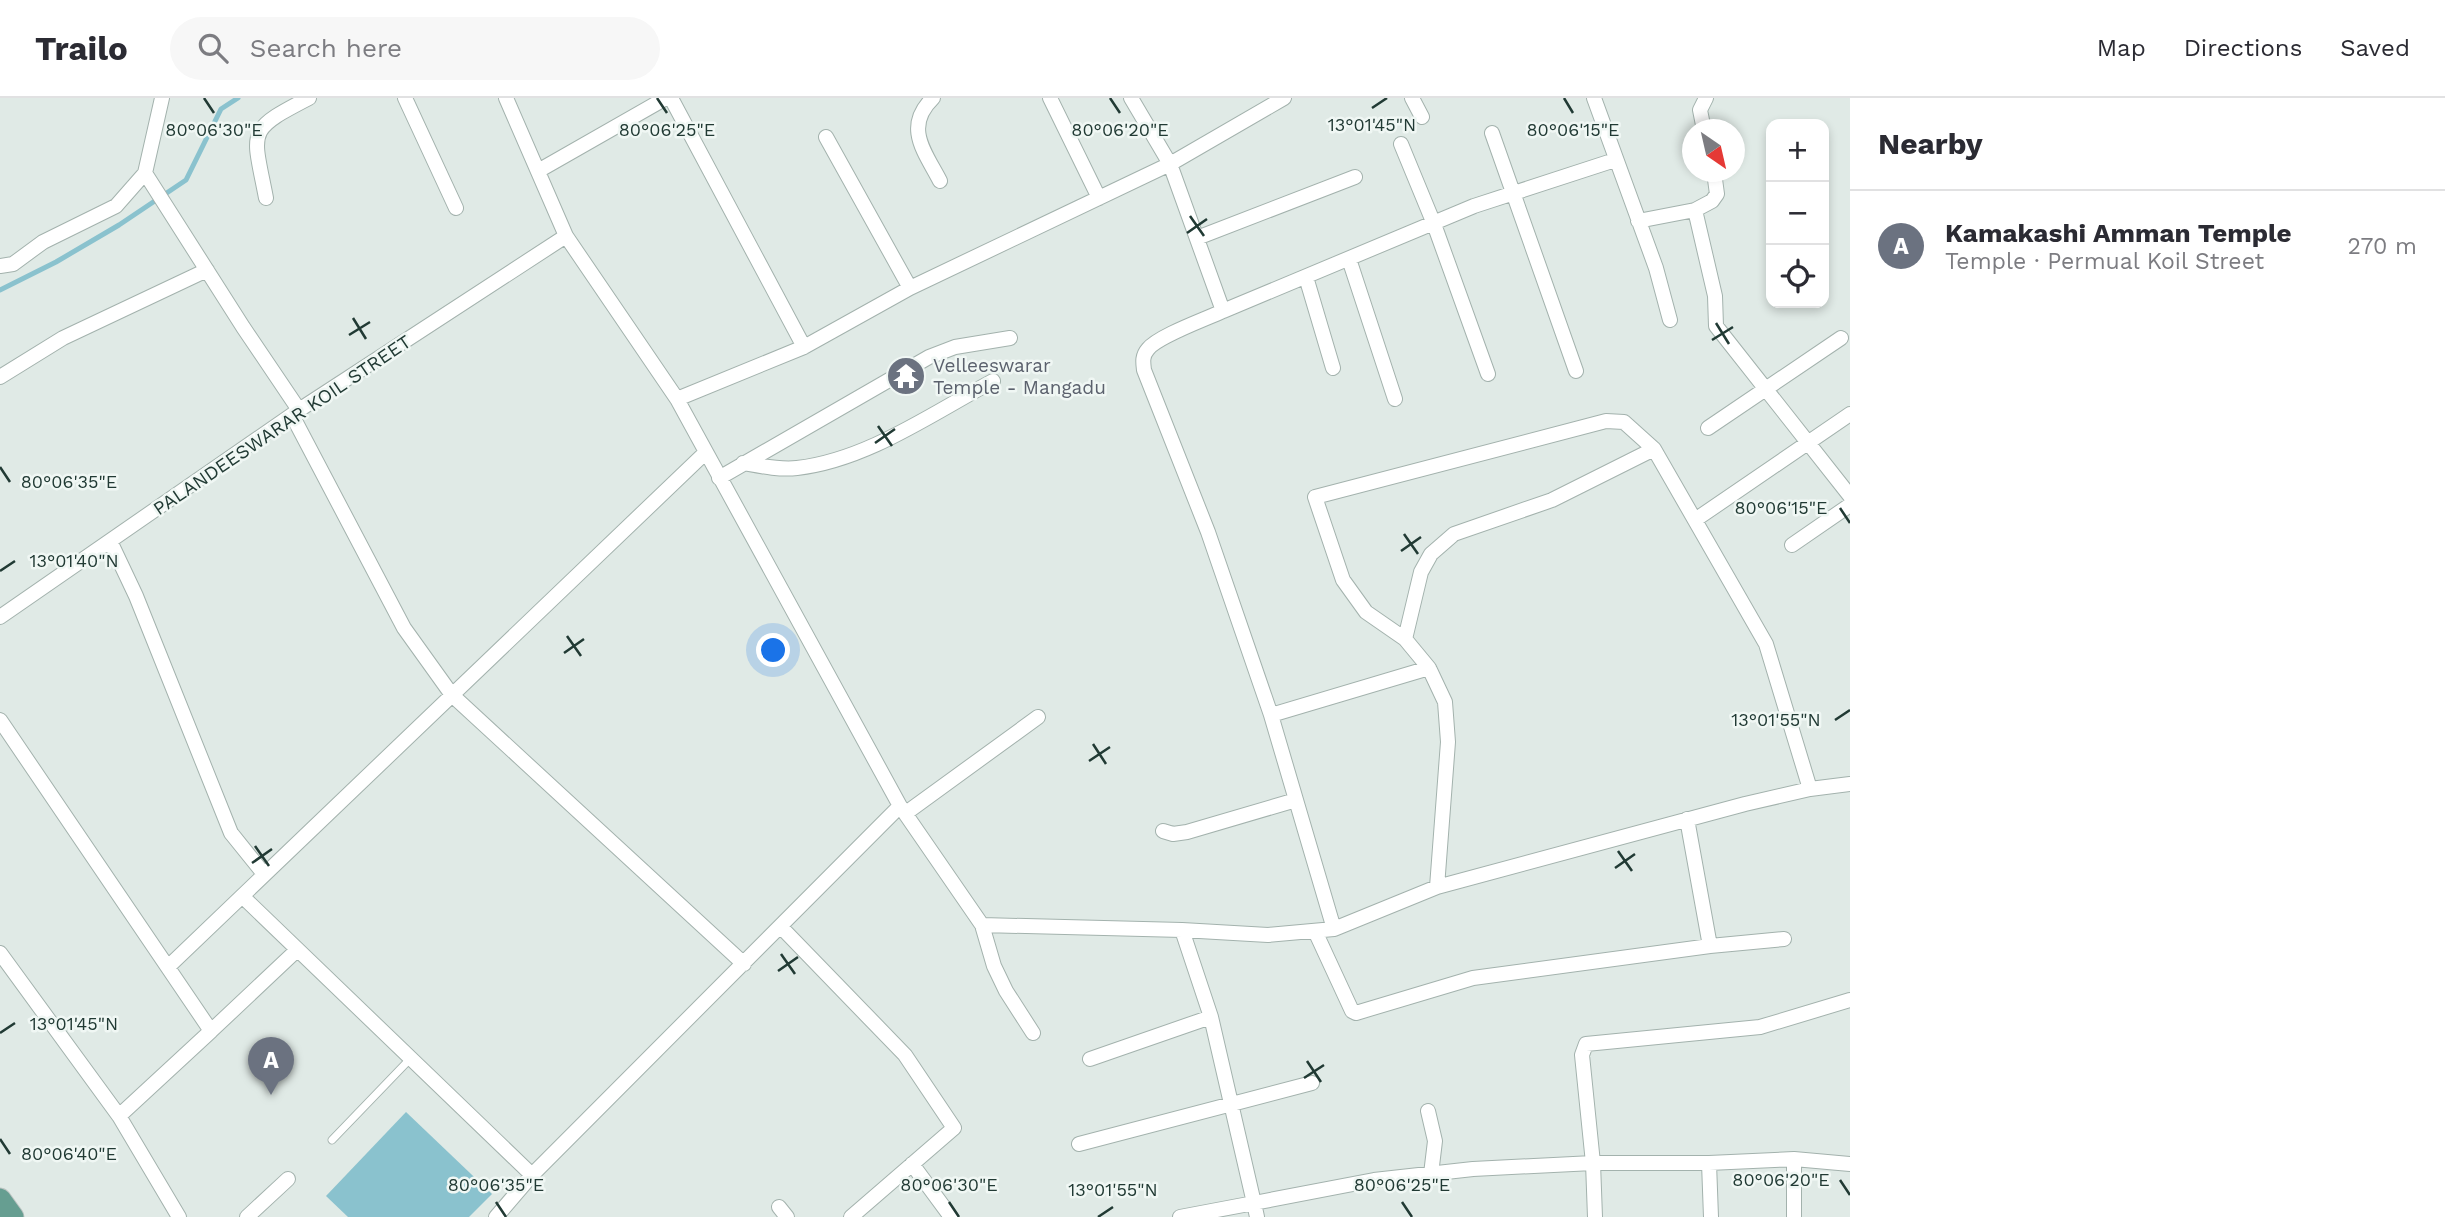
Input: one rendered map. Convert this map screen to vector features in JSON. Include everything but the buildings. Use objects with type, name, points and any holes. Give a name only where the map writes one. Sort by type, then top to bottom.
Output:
[{"type":"main road","points":[[0,1199],[13,1217]]},
{"type":"street","points":[[0,266],[13,264],[43,242],[116,206],[145,173],[162,98]]},
{"type":"street","points":[[265,198],[256,146],[257,136],[262,125],[268,120],[309,98]]},
{"type":"street","points":[[405,98],[456,208]]},
{"type":"street","points":[[506,98],[566,236],[677,399],[903,809],[982,925],[994,966],[1006,991],[1034,1033]]},
{"type":"street","points":[[538,171],[668,98],[804,347]]},
{"type":"street","points":[[933,98],[921,113],[917,127],[918,139],[940,181]]},
{"type":"street","points":[[1050,98],[1099,198]]},
{"type":"street","points":[[1131,98],[1170,164],[1223,311]]},
{"type":"street","points":[[677,399],[804,347],[909,288],[1170,164],[1284,98]]},
{"type":"street","points":[[1412,98],[1422,117]]},
{"type":"street","points":[[1594,98],[1656,268],[1670,320]]},
{"type":"street","points":[[1702,119],[1700,110],[1706,98]]},
{"type":"street","points":[[1492,133],[1576,371]]},
{"type":"street","points":[[826,137],[909,288]]},
{"type":"street","points":[[1401,144],[1434,224],[1488,374]]},
{"type":"street","points":[[1334,929],[1272,715],[1208,532],[1144,370],[1143,359],[1148,349],[1157,341],[1223,311],[1474,206],[1615,160]]},
{"type":"street","points":[[145,173],[295,412],[404,628],[452,695],[744,964]]},
{"type":"street","points":[[1197,239],[1355,177]]},
{"type":"street","points":[[1638,220],[1695,210],[1712,201],[1717,194],[1715,182]]},
{"type":"street","points":[[1695,210],[1715,296],[1716,326],[1850,496]]},
{"type":"street","name":"PALANDEESWARAR KOIL STREET","points":[[0,617],[295,412],[566,236]]},
{"type":"street","points":[[1349,259],[1395,399]]},
{"type":"street","points":[[0,377],[63,338],[207,270]]},
{"type":"street","points":[[1306,277],[1333,368]]},
{"type":"street","points":[[719,478],[929,357],[955,347],[1010,338]]},
{"type":"street","points":[[1708,428],[1841,338]]},
{"type":"street","points":[[743,463],[795,468],[824,463],[856,452],[993,381]]},
{"type":"street","points":[[1696,520],[1850,414]]},
{"type":"street","points":[[1437,887],[1448,742],[1446,702],[1429,668],[1405,639],[1366,612],[1343,580],[1315,497],[1605,421],[1624,422],[1654,449],[1766,644],[1810,789]]},
{"type":"street","points":[[1405,639],[1421,572],[1431,554],[1454,534],[1552,499],[1654,449]]},
{"type":"street","points":[[169,966],[705,453]]},
{"type":"street","points":[[1792,545],[1850,505]]},
{"type":"street","points":[[110,541],[136,596],[231,833],[264,874]]},
{"type":"street","points":[[1272,715],[1429,668]]},
{"type":"street","points":[[496,1217],[532,1175],[903,809],[1038,717]]},
{"type":"street","points":[[0,720],[211,1031]]},
{"type":"street","points":[[982,925],[1268,935],[1334,929],[1437,887],[1687,819],[1810,789],[1850,784]]},
{"type":"street","points":[[1163,831],[1173,834],[1187,832],[1296,800]]},
{"type":"street","points":[[1687,819],[1710,946]]},
{"type":"street","points":[[242,896],[532,1175]]},
{"type":"street","points":[[781,927],[905,1055],[954,1128],[851,1217]]},
{"type":"street","points":[[1182,930],[1211,1017],[1256,1210]]},
{"type":"street","points":[[1315,931],[1352,1011],[1356,1013],[1474,978],[1710,946],[1784,939]]},
{"type":"street","points":[[119,1116],[297,950]]},
{"type":"street","points":[[0,953],[119,1116],[175,1215]]},
{"type":"street","points":[[1595,1217],[1582,1055],[1587,1044],[1760,1027],[1850,1000]]},
{"type":"street","points":[[1090,1059],[1211,1017]]},
{"type":"street","points":[[1079,1144],[1312,1083]]},
{"type":"street","points":[[1428,1111],[1435,1141],[1431,1174]]},
{"type":"street","points":[[1180,1217],[1256,1210],[1374,1180],[1473,1169],[1592,1163],[1709,1163],[1794,1159],[1850,1164]]},
{"type":"street","points":[[1794,1159],[1794,1217]]},
{"type":"street","points":[[1709,1163],[1711,1217]]},
{"type":"street","points":[[912,1164],[951,1217]]},
{"type":"street","points":[[247,1217],[288,1179]]},
{"type":"lane","points":[[332,1140],[410,1059]]},
{"type":"water","points":[[406,1112],[492,1194],[469,1217],[348,1217],[326,1196]]},
{"type":"waterway","points":[[0,290],[56,262],[119,225],[186,180],[221,109],[238,98]]},
{"type":"place","name":"Velleeswarar Temple - Mangadu","points":[[906,376]]},
{"type":"place","name":"Kamakashi Amman Temple","points":[[271,1095]]}]
